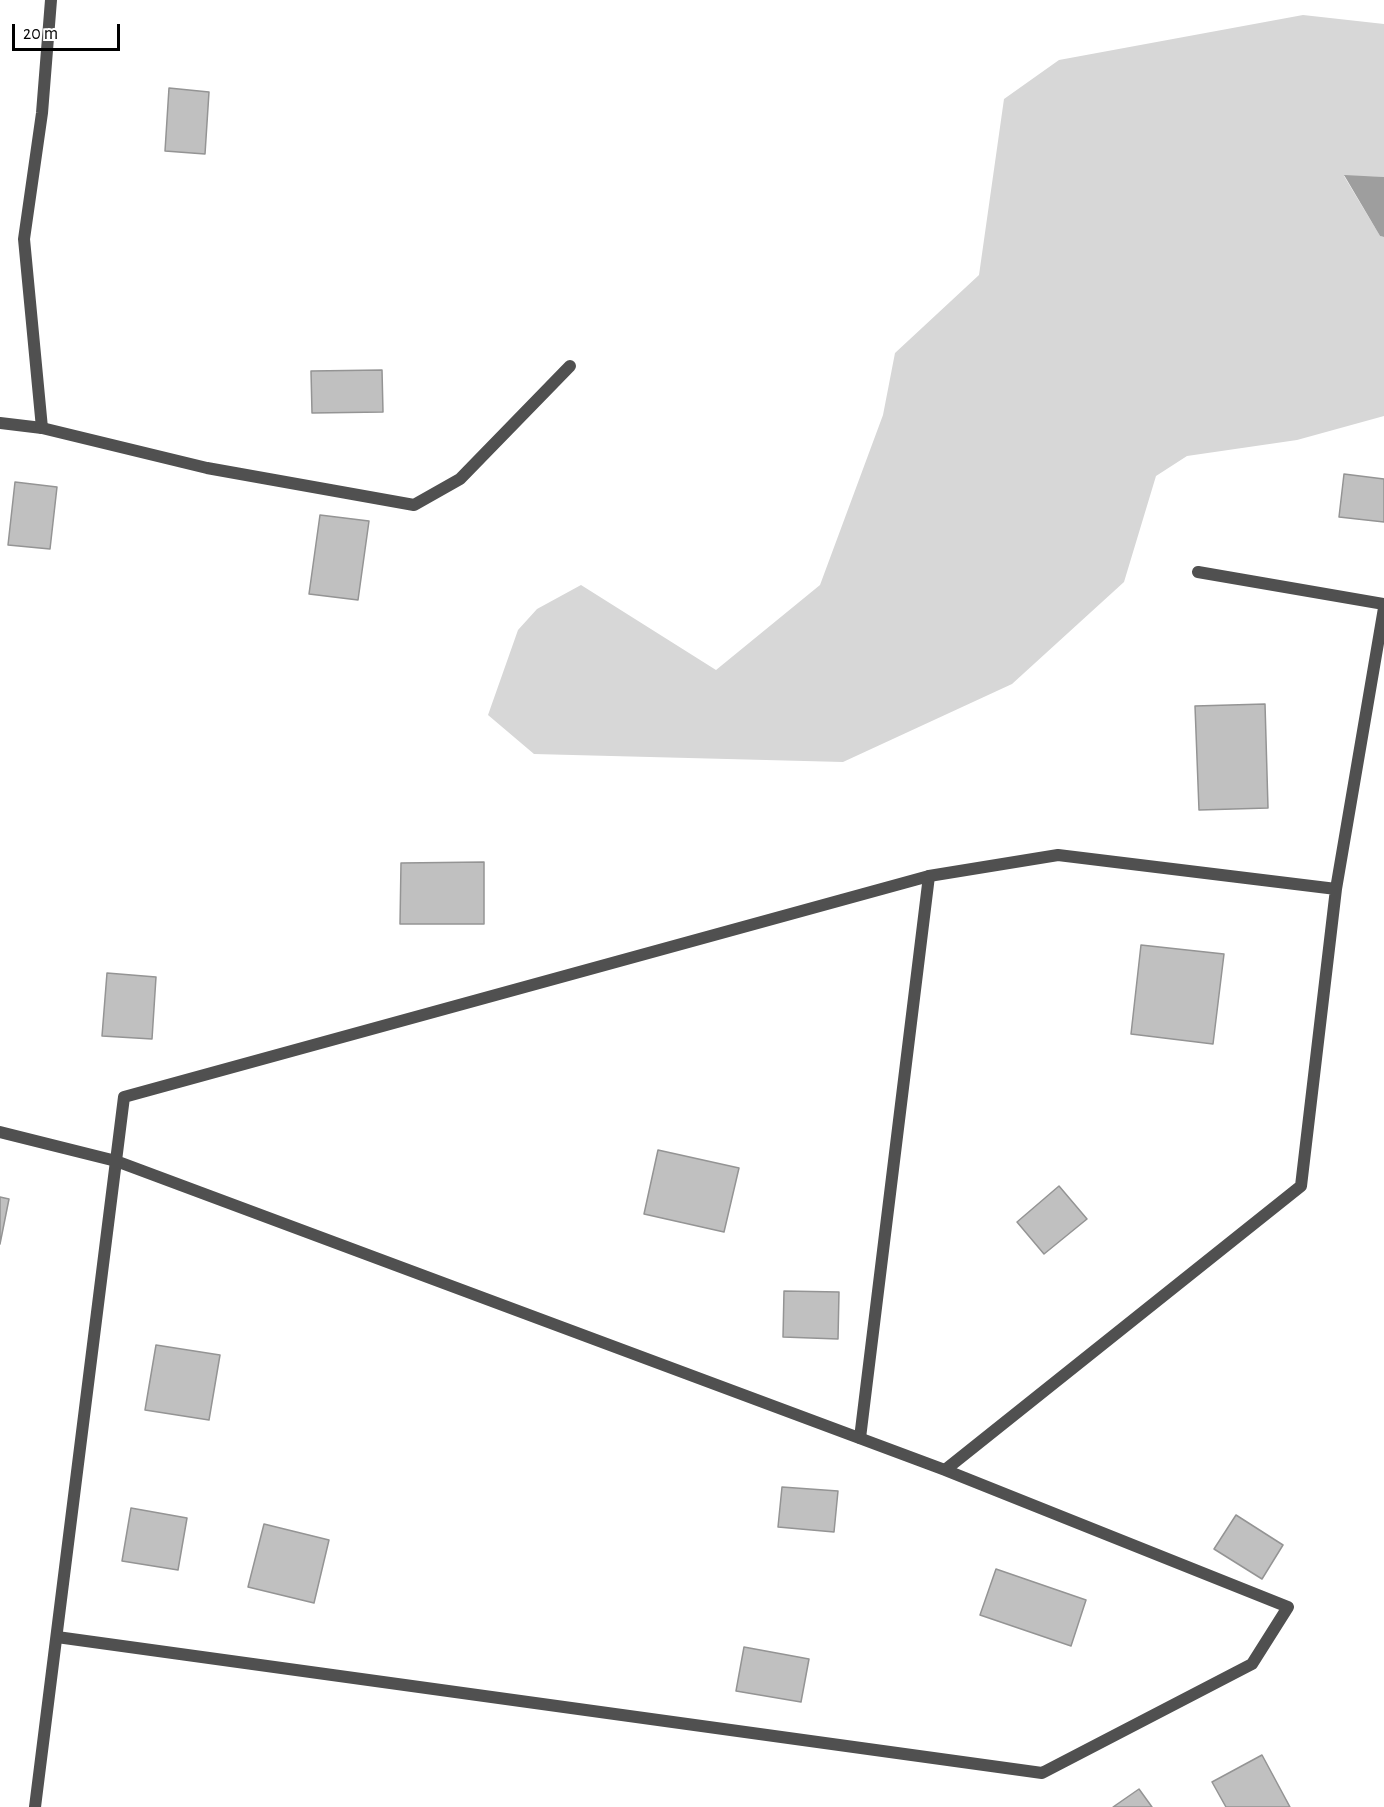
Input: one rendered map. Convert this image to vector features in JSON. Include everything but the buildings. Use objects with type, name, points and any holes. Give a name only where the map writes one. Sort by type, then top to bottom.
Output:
[{"type":"street","points":[[42,428],[24,239],[42,113],[51,0]]},
{"type":"street","points":[[0,423],[42,428],[207,468],[414,505],[460,479],[570,366]]},
{"type":"street","points":[[945,1470],[1301,1186],[1336,889],[1384,606],[1198,572]]},
{"type":"street","points":[[35,1807],[124,1097],[929,876],[1058,855],[1336,889]]},
{"type":"street","points":[[860,1438],[929,876]]},
{"type":"street","points":[[0,1132],[116,1161],[945,1470],[1288,1607],[1252,1664],[1042,1773],[57,1638]]},
{"type":"shaded area","points":[[1303,15],[1384,24],[1384,177],[1344,176],[1380,236],[1384,237],[1384,416],[1297,440],[1187,456],[1156,476],[1124,582],[1012,684],[843,762],[534,754],[488,715],[518,630],[537,609],[581,585],[716,670],[820,585],[883,415],[895,353],[979,275],[1004,99],[1059,60]]},
{"type":"shaded area","points":[[1344,175],[1384,177],[1384,237],[1380,236]]}]
